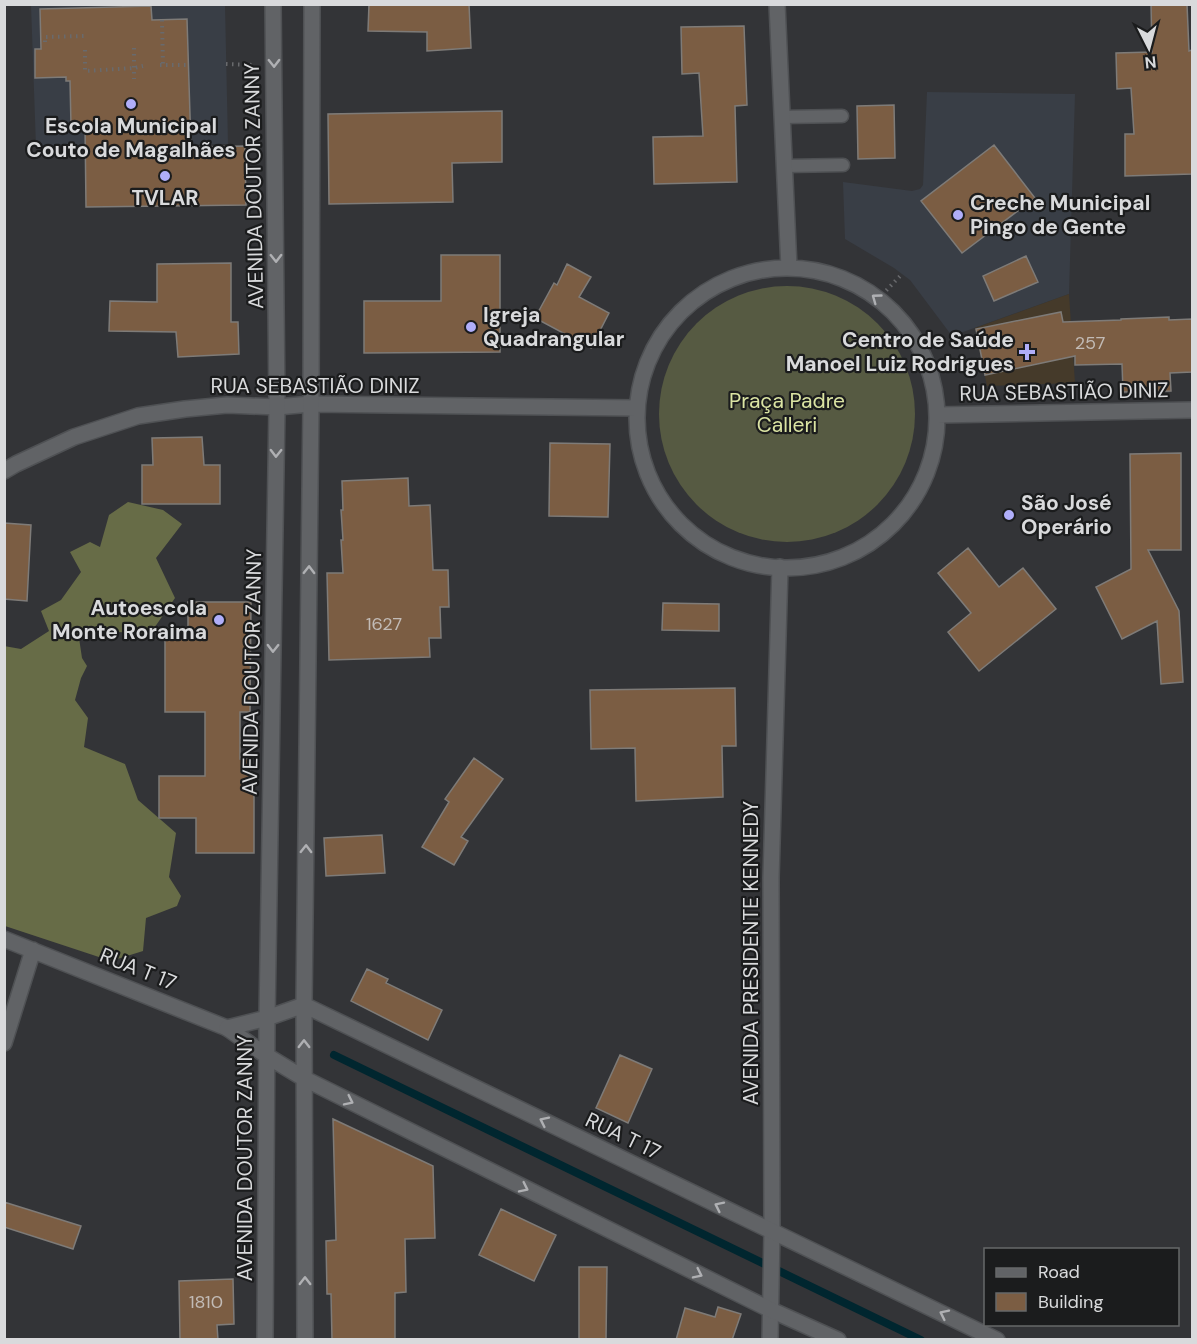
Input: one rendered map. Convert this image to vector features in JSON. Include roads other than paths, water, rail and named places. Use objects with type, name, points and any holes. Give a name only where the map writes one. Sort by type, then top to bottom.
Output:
[{"type":"street","name":"AVENIDA DOUTOR ZANNY","points":[[265,1340],[267,1018],[277,407],[273,4]]},
{"type":"street","points":[[305,1340],[304,1005],[311,404],[312,4]]},
{"type":"street","points":[[777,4],[789,268]]},
{"type":"street","points":[[789,268],[816,271],[859,286],[878,298],[902,321],[924,356],[934,385],[937,415],[935,444],[927,472],[914,498],[896,520],[880,535],[843,556],[823,563],[780,567],[762,565],[726,555],[695,536],[681,524],[661,499],[643,462],[637,408],[641,381],[650,356],[664,332],[681,311],[705,292],[731,279],[760,271],[789,268]]},
{"type":"street","name":"RUA SEBASTIÃO DINIZ","points":[[4,471],[74,437],[138,416],[185,409],[228,405],[277,407],[311,404],[637,408]]},
{"type":"street","name":"RUA SEBASTIÃO DINIZ","points":[[937,415],[1192,410]]},
{"type":"street","name":"AVENIDA PRESIDENTE KENNEDY","points":[[770,1340],[771,878],[780,567]]},
{"type":"street","name":"RUA T 17","points":[[4,939],[227,1028],[304,1079],[771,1310],[838,1340]]},
{"type":"street","points":[[4,1043],[33,950]]},
{"type":"street","points":[[227,1028],[267,1018],[304,1005]]},
{"type":"street","name":"RUA T 17","points":[[304,1005],[997,1340]]},
{"type":"lane","points":[[783,117],[842,116]]},
{"type":"lane","points":[[785,166],[843,165]]},
{"type":"waterway","points":[[334,1055],[921,1340]]},
{"type":"place","name":"Escola Municipal Couto de Magalhães","points":[[131,104]]},
{"type":"place","name":"TVLAR","points":[[165,176]]},
{"type":"place","name":"Creche Municipal Pingo de Gente","points":[[958,215]]},
{"type":"place","name":"Igreja Quadrangular","points":[[471,327]]},
{"type":"place","name":"Centro de Saúde Manoel Luiz Rodrigues","points":[[1027,352]]},
{"type":"place","name":"São José Operário","points":[[1009,515]]},
{"type":"place","name":"Autoescola Monte Roraima","points":[[219,620]]},
{"type":"park label","name":"Praça Padre Calleri","points":[[787,413]]}]
